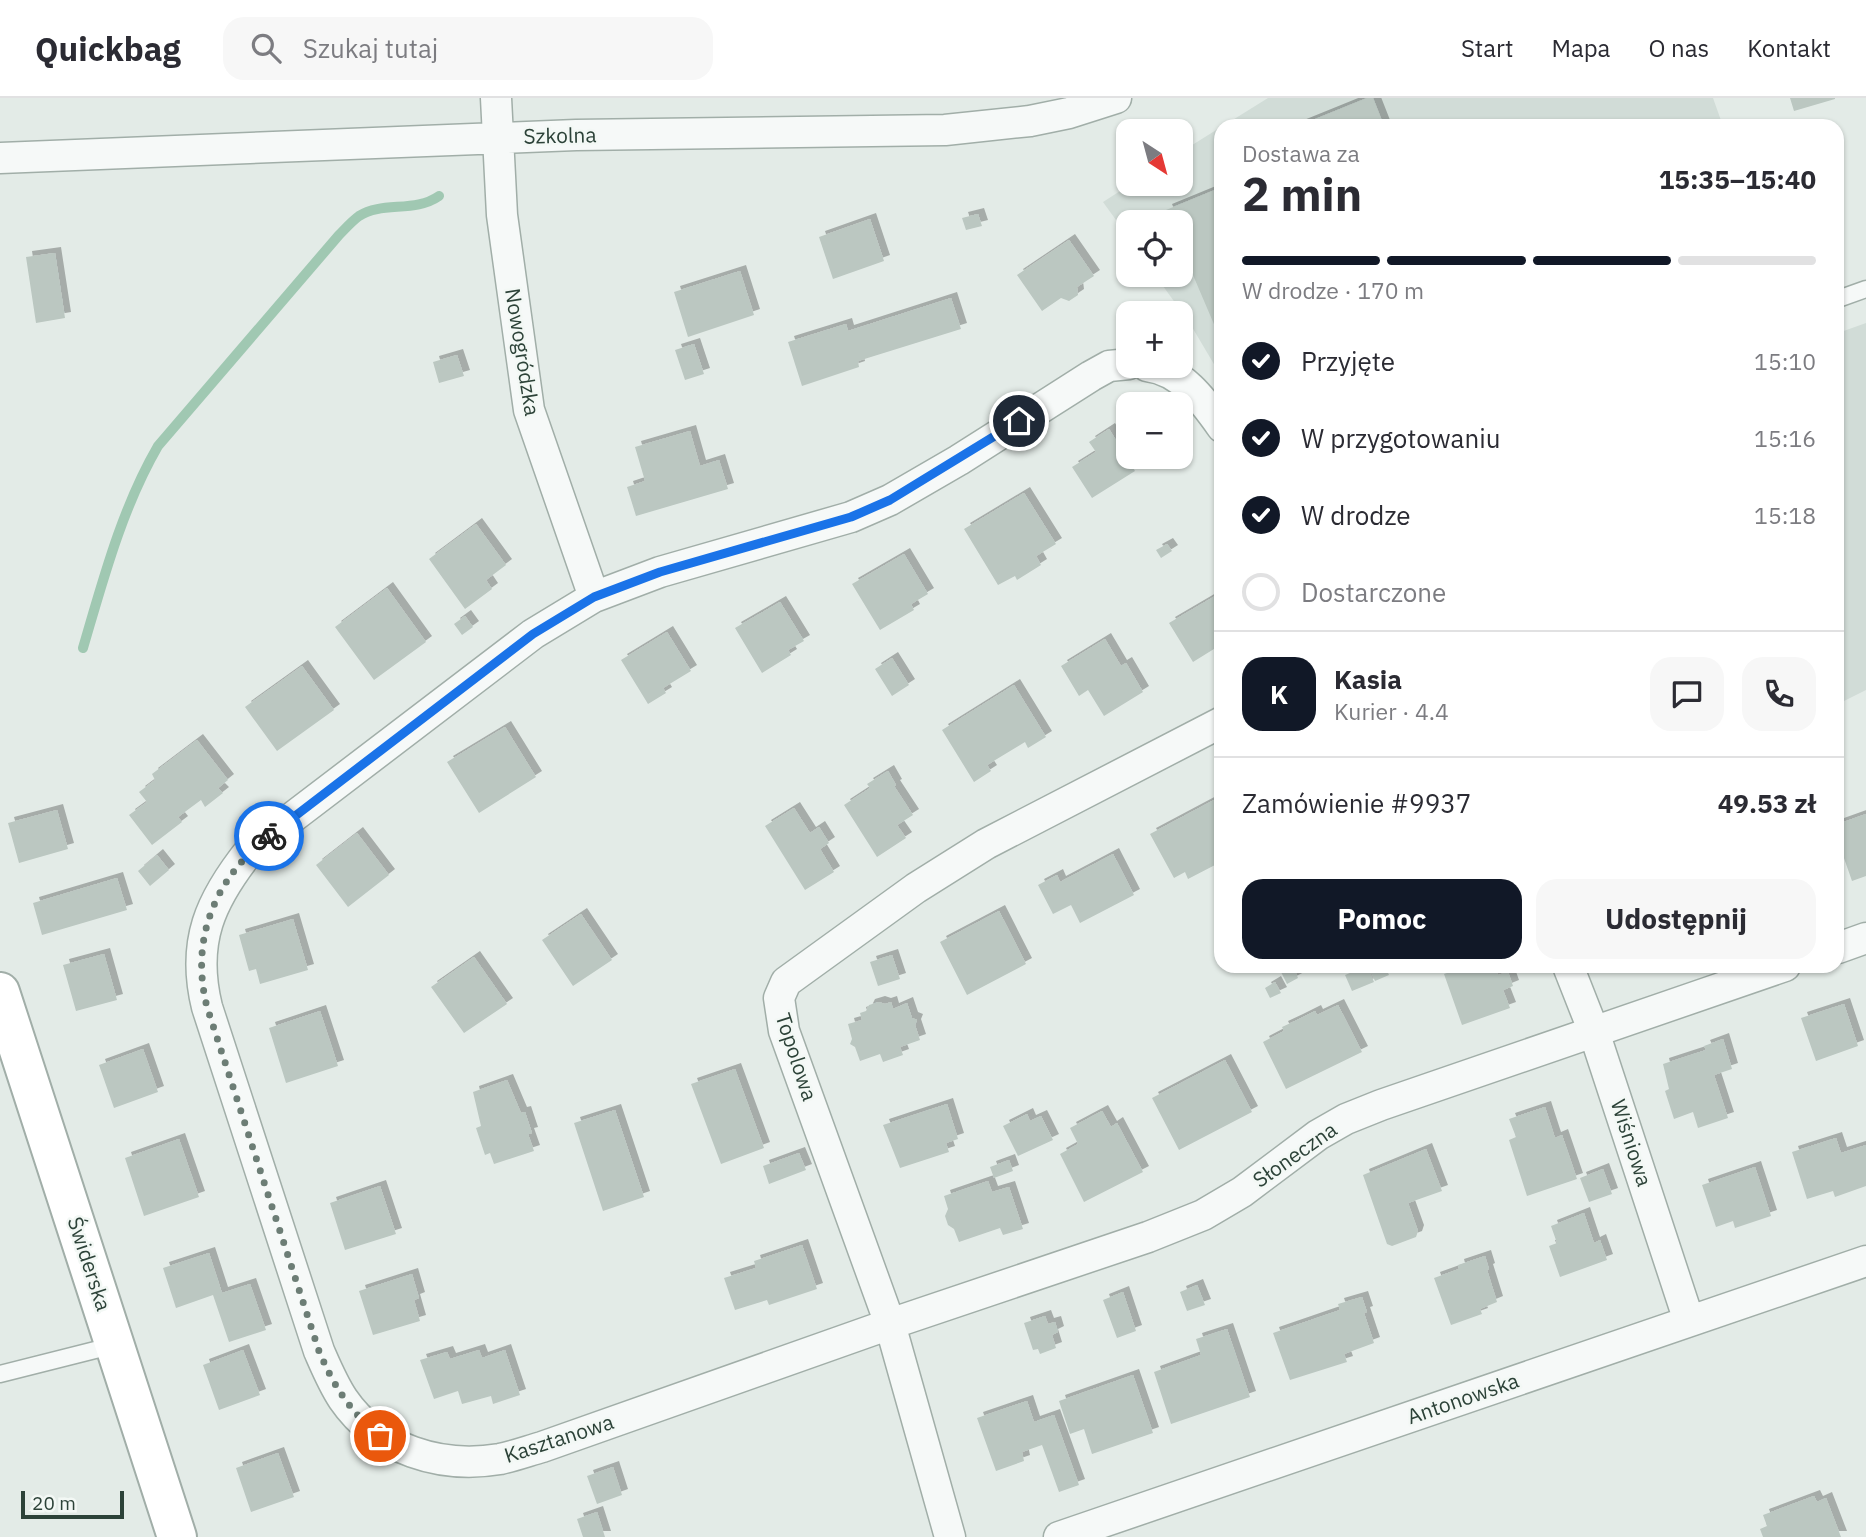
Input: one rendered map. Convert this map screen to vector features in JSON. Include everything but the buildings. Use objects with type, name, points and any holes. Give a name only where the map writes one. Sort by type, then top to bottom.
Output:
[{"type":"street","name":"Nowogródzka","points":[[496,98],[502,215],[515,326],[529,410],[594,597]]},
{"type":"street","name":"Szkolna","points":[[0,158],[497,138],[945,130],[1026,110],[1069,113],[1116,98]]},
{"type":"street","points":[[594,597],[671,569],[851,517],[890,500],[959,460],[1091,376],[1109,366],[1116,365]]},
{"type":"street","points":[[1178,378],[1194,391],[1214,417]]},
{"type":"street","name":"Kasztanowa","points":[[594,597],[540,630],[251,849],[223,888],[204,928],[201,982],[207,1007],[319,1351],[344,1400],[366,1425],[405,1450],[431,1459],[464,1461],[500,1459],[542,1447],[890,1324]]},
{"type":"street","name":"Topolowa","points":[[950,1537],[890,1324],[784,1031],[779,998],[786,982],[916,888],[986,844],[1214,726]]},
{"type":"street","points":[[1844,946],[1866,938]]},
{"type":"street","name":"Wiśniowa","points":[[1571,973],[1594,1032],[1689,1321]]},
{"type":"street","name":"Słoneczna","points":[[890,1324],[1147,1237],[1203,1215],[1242,1192],[1318,1135],[1346,1119],[1765,973]]},
{"type":"street","name":"Świderska","points":[[0,992],[177,1537]]},
{"type":"street","name":"Antonowska","points":[[1059,1537],[1866,1261]]},
{"type":"lane","points":[[1844,297],[1866,289]]},
{"type":"lane","points":[[0,1374],[115,1345]]},
{"type":"shaded area","points":[[1268,98],[1713,98],[1720,119],[1234,119]]},
{"type":"shaded area","points":[[1214,131],[1214,364],[1193,329],[1193,301],[1174,301],[1164,287],[1193,287],[1193,210],[1116,210],[1116,220],[1103,202],[1116,194],[1116,196],[1194,196],[1194,144]]},
{"type":"shaded area","points":[[1866,323],[1866,690],[1844,701],[1844,331]]},
{"type":"waterway","points":[[83,648],[124,519],[158,446],[354,220],[378,209],[420,204],[439,196]]},
{"type":"way so far","points":[[269,836],[251,849],[211,910],[204,928],[201,982],[319,1351],[344,1400],[366,1425],[380,1436]]},
{"type":"route","points":[[269,836],[533,634],[594,597],[660,572],[851,517],[890,500],[1019,421]]}]
